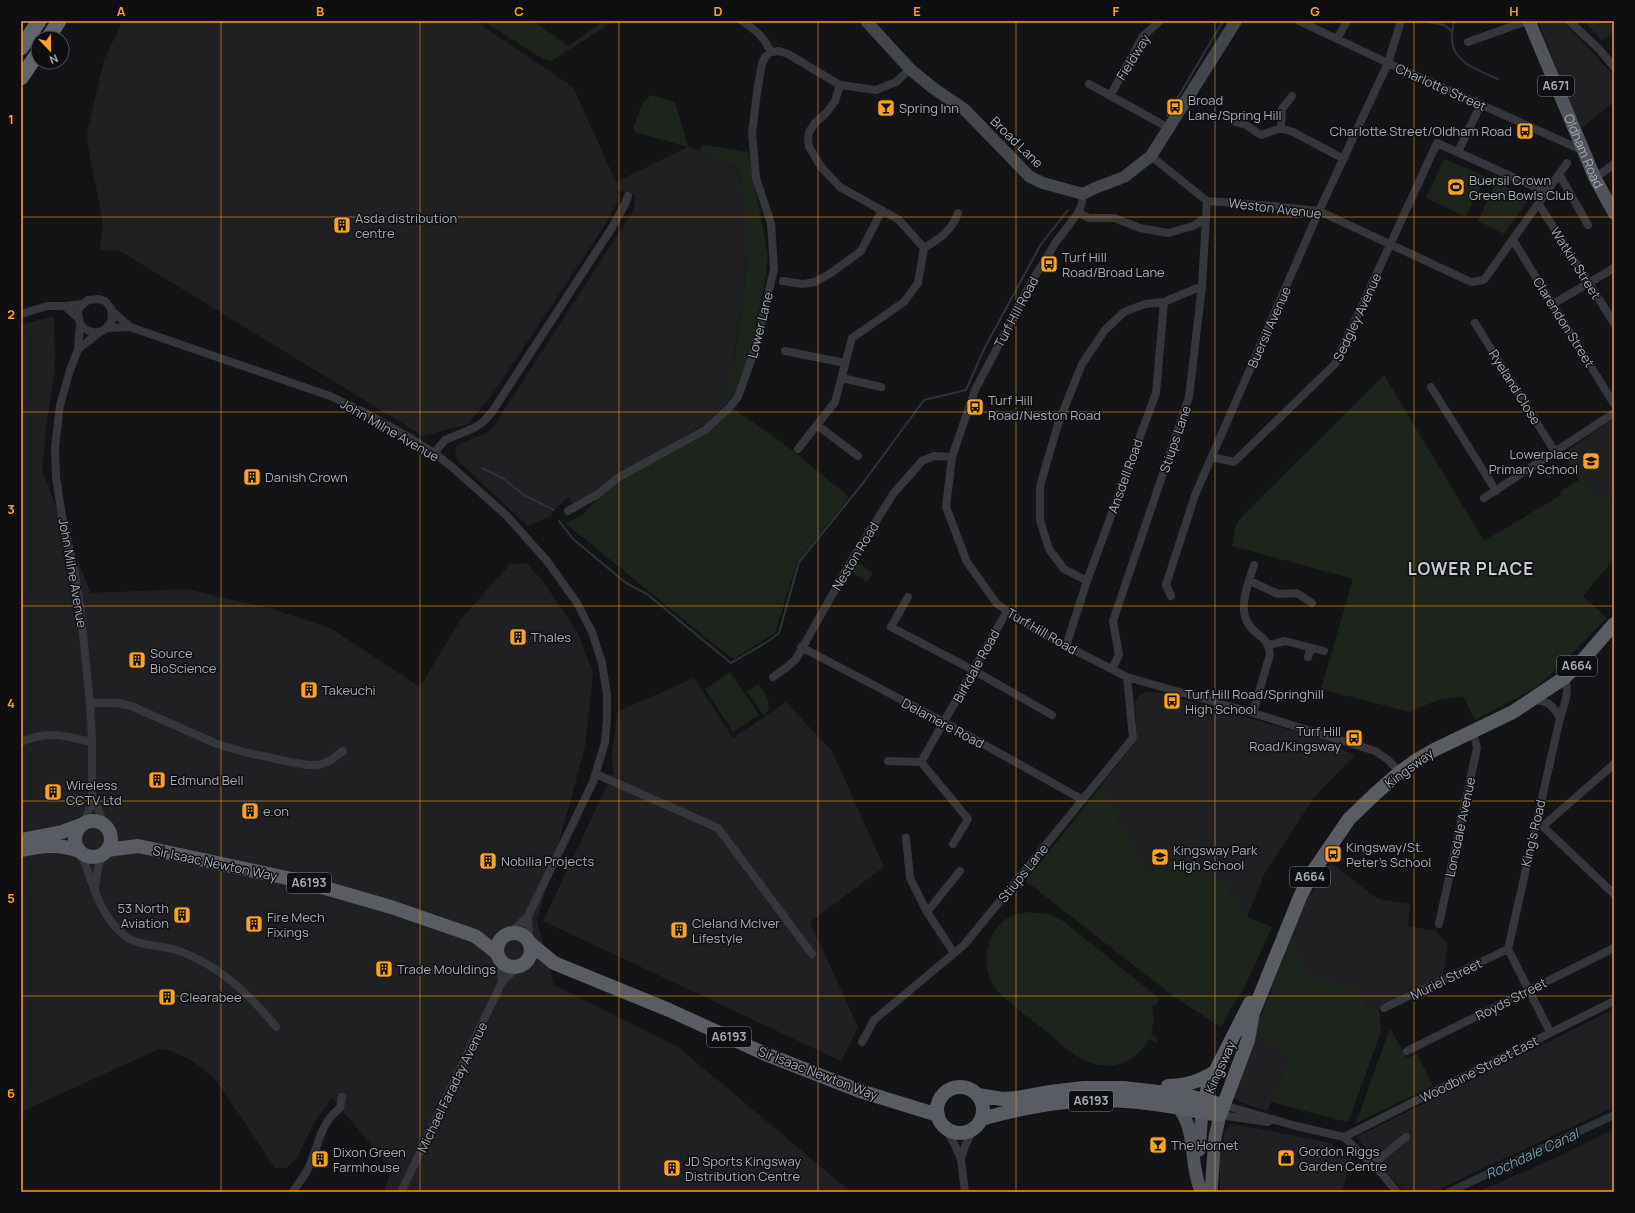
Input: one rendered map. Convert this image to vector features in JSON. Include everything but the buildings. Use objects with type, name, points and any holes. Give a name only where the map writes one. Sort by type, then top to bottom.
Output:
[{"type":"highway","points":[[21,48],[39,21]]},
{"type":"highway","points":[[53,30],[59,21]]},
{"type":"highway","points":[[21,78],[30,65]]},
{"type":"highway","name":"Kingsway","points":[[1213,1108],[1248,1040],[1253,1013],[1300,897],[1312,873],[1349,819],[1400,772],[1434,750],[1513,712],[1564,678],[1614,624]]},
{"type":"highway","name":"A6193","points":[[21,840],[62,832],[82,824],[95,821],[107,828]]},
{"type":"highway","points":[[80,852],[74,838],[77,829],[82,824]]},
{"type":"highway","points":[[105,852],[111,840],[107,828]]},
{"type":"highway","name":"Sir Isaac Newton Way","points":[[107,828],[132,841],[138,846]]},
{"type":"highway","name":"A6193","points":[[21,850],[54,845],[68,846],[91,857],[105,852]]},
{"type":"highway","name":"Sir Isaac Newton Way","points":[[105,852],[138,846],[301,881],[391,907],[475,936],[506,935]]},
{"type":"highway","name":"A6193","points":[[506,935],[520,934],[530,942]]},
{"type":"highway","points":[[500,957],[499,941],[506,935]]},
{"type":"highway","name":"Sir Isaac Newton Way","points":[[475,936],[500,957]]},
{"type":"highway","points":[[522,965],[531,954],[530,942]]},
{"type":"highway","name":"Sir Isaac Newton Way","points":[[530,942],[554,963],[669,1010],[763,1053],[840,1079],[941,1120]]},
{"type":"highway","name":"A6193","points":[[500,957],[510,966],[522,965]]},
{"type":"highway","name":"Sir Isaac Newton Way","points":[[522,965],[554,963]]},
{"type":"highway","name":"Kingsway","points":[[1213,1108],[1208,1087],[1249,1004],[1270,974]]},
{"type":"highway","name":"A6193","points":[[939,1101],[944,1094],[957,1087],[964,1087],[972,1090],[978,1095],[1002,1099],[1084,1088],[1184,1086],[1197,1082],[1215,1072]]},
{"type":"highway","name":"A6193","points":[[1123,1088],[1185,1095],[1213,1108]]},
{"type":"highway","points":[[978,1095],[983,1106],[978,1123]]},
{"type":"highway","name":"A6193","points":[[941,1120],[955,1132],[962,1132],[978,1123],[1022,1108],[1061,1102],[1100,1100],[1126,1101],[1178,1107],[1213,1108]]},
{"type":"highway","points":[[939,1101],[938,1108],[941,1120]]},
{"type":"highway","name":"Sir Isaac Newton Way","points":[[906,1105],[939,1101]]},
{"type":"main road","name":"Broad Lane","points":[[866,21],[910,69],[933,88],[964,109],[1030,177],[1043,183],[1083,194]]},
{"type":"main road","points":[[1083,194],[1095,188],[1124,178],[1151,156],[1236,21]]},
{"type":"main road","name":"Oldham Road","points":[[1528,21],[1596,178],[1614,213]]},
{"type":"main road","name":"A664","points":[[1178,1107],[1190,1130],[1196,1174],[1202,1192]]},
{"type":"main road","name":"A664","points":[[1202,1192],[1200,1155],[1203,1132],[1213,1108]]},
{"type":"main road","name":"Kingsway","points":[[1211,1192],[1216,1137],[1213,1108]]},
{"type":"street","points":[[742,21],[760,34],[771,52],[779,51],[788,54],[840,85],[876,90],[896,82],[910,69]]},
{"type":"street","name":"Fieldway","points":[[1110,96],[1143,36],[1160,21]]},
{"type":"street","name":"Charlotte Street","points":[[1299,21],[1388,63],[1584,151]]},
{"type":"street","points":[[1337,39],[1347,21]]},
{"type":"street","name":"Buersil Avenue","points":[[1171,596],[1166,585],[1195,495],[1319,211],[1388,63],[1401,21]]},
{"type":"street","points":[[1468,42],[1528,21]]},
{"type":"street","points":[[1569,21],[1599,49],[1614,66]]},
{"type":"street","name":"Lower Lane","points":[[570,508],[598,494],[620,477],[705,430],[729,408],[738,397],[743,386],[755,350],[774,269],[771,223],[756,178],[752,133],[762,63],[766,56],[771,52]]},
{"type":"street","name":"Fieldway","points":[[1089,84],[1169,128]]},
{"type":"street","points":[[840,85],[828,112],[815,123],[809,132],[809,147],[822,168],[840,187],[899,220],[924,248]]},
{"type":"street","points":[[1281,128],[1282,109],[1292,96]]},
{"type":"street","points":[[1480,104],[1458,152],[1546,192]]},
{"type":"street","points":[[1234,122],[1246,125],[1261,136],[1281,128],[1293,132],[1344,158]]},
{"type":"street","name":"Sedgley Avenue","points":[[1212,458],[1234,462],[1335,364],[1437,143],[1458,152]]},
{"type":"street","points":[[1151,156],[1207,201]]},
{"type":"street","points":[[1513,240],[1567,163]]},
{"type":"street","points":[[1596,178],[1614,164]]},
{"type":"street","points":[[1559,174],[1588,225]]},
{"type":"street","name":"Turf Hill Road","points":[[1083,194],[1082,203],[1078,213],[1056,242],[1032,281],[975,390],[952,457],[946,507],[967,562],[997,604],[1039,632],[1112,670],[1127,677],[1253,713],[1375,751],[1387,759],[1400,772]]},
{"type":"street","points":[[434,453],[445,440],[479,425],[492,412],[613,226],[628,196]]},
{"type":"street","name":"Weston Avenue","points":[[1207,201],[1319,211],[1471,282],[1484,280],[1513,240]]},
{"type":"street","name":"Stiups Lane","points":[[1112,670],[1119,655],[1113,621],[1189,397],[1202,286],[1207,201]]},
{"type":"street","name":"Watkin Street","points":[[1538,203],[1614,323]]},
{"type":"street","points":[[783,281],[803,284],[815,282],[831,273],[861,251],[882,210]]},
{"type":"street","points":[[924,248],[942,238],[956,220],[958,213]]},
{"type":"street","points":[[1078,213],[1089,218],[1114,218],[1140,228],[1168,233],[1193,226],[1206,218]]},
{"type":"street","name":"Clarendon Street","points":[[1513,240],[1614,404]]},
{"type":"street","points":[[798,448],[835,402],[852,338],[904,302],[918,283],[924,248]]},
{"type":"street","points":[[1553,304],[1614,268]]},
{"type":"street","points":[[1087,581],[1064,570],[1049,549],[1040,520],[1040,486],[1058,424],[1082,364],[1104,330],[1124,312],[1145,304],[1164,302],[1202,286]]},
{"type":"street","points":[[21,314],[48,306],[82,304],[88,300],[99,299],[109,305],[112,311],[112,320],[104,330],[78,349]]},
{"type":"street","name":"Ansdell Road","points":[[1066,646],[1087,581],[1156,393],[1164,302]]},
{"type":"street","points":[[79,321],[78,313],[82,304]]},
{"type":"street","points":[[65,306],[89,332],[104,330]]},
{"type":"street","name":"John Milne Avenue","points":[[112,311],[130,327],[330,396],[364,412],[434,453],[486,496],[523,533],[563,583],[587,622],[602,663],[607,695],[606,735],[602,755],[588,795],[528,916],[506,935]]},
{"type":"street","name":"John Milne Avenue","points":[[79,321],[78,349],[60,405],[56,455],[56,477],[62,516],[73,563],[80,606],[90,704],[92,742],[92,801],[82,824]]},
{"type":"street","name":"Ryeland Close","points":[[1475,323],[1555,452]]},
{"type":"street","name":"John Milne Avenue","points":[[104,330],[130,327]]},
{"type":"street","points":[[785,352],[846,363]]},
{"type":"street","points":[[842,378],[881,387]]},
{"type":"street","points":[[1431,387],[1496,491]]},
{"type":"street","points":[[1484,498],[1614,413]]},
{"type":"street","points":[[817,425],[858,456]]},
{"type":"street","name":"Neston Road","points":[[773,677],[788,667],[796,659],[852,558],[893,494],[922,461],[934,456],[952,457]]},
{"type":"street","points":[[1253,713],[1270,654],[1268,645],[1264,639],[1248,624],[1243,607],[1254,565]]},
{"type":"street","points":[[1250,581],[1278,594],[1297,593],[1312,603]]},
{"type":"street","points":[[908,597],[891,627],[973,670],[1052,715]]},
{"type":"street","name":"Birkdale Road","points":[[921,762],[1007,611]]},
{"type":"street","points":[[1268,645],[1285,641],[1324,651]]},
{"type":"street","name":"Delamere Road","points":[[802,647],[944,722],[1083,800]]},
{"type":"street","points":[[1308,657],[1311,648]]},
{"type":"street","name":"Stiups Lane","points":[[862,1042],[874,1020],[964,945],[1133,738],[1127,677]]},
{"type":"street","name":"King's Road","points":[[1508,949],[1536,820],[1568,690],[1564,678]]},
{"type":"street","points":[[1533,700],[1544,700],[1553,706],[1560,718]]},
{"type":"street","points":[[90,704],[125,704],[223,746],[298,764],[313,765],[325,763],[343,752]]},
{"type":"street","name":"Lonsdale Avenue","points":[[1439,924],[1477,748],[1473,730]]},
{"type":"street","points":[[21,742],[34,737],[50,734],[92,742]]},
{"type":"street","points":[[888,762],[921,762],[968,819],[953,844]]},
{"type":"street","points":[[1543,826],[1614,764]]},
{"type":"street","points":[[596,774],[718,828],[812,954]]},
{"type":"street","name":"John Milne Avenue","points":[[92,801],[98,809],[107,828]]},
{"type":"street","points":[[1536,820],[1614,894]]},
{"type":"street","points":[[906,838],[910,878],[927,912],[954,953]]},
{"type":"street","points":[[80,852],[99,901],[112,923],[125,936],[138,942],[173,950],[199,960],[242,988],[276,1027]]},
{"type":"street","points":[[95,889],[98,868],[105,852]]},
{"type":"street","points":[[927,912],[960,871]]},
{"type":"street","name":"John Milne Avenue","points":[[528,916],[530,942]]},
{"type":"street","name":"Royds Street","points":[[1407,1051],[1614,948]]},
{"type":"street","points":[[1508,949],[1550,1032]]},
{"type":"street","name":"Muriel Street","points":[[1384,1008],[1508,949]]},
{"type":"street","points":[[500,957],[502,982]]},
{"type":"street","points":[[502,982],[522,965]]},
{"type":"street","name":"Michael Faraday Avenue","points":[[402,1192],[502,982]]},
{"type":"street","name":"Woodbine Street East","points":[[1344,1137],[1614,1001]]},
{"type":"street","points":[[293,1192],[307,1171],[323,1128],[335,1112],[340,1108],[342,1096]]},
{"type":"street","points":[[1213,1108],[1344,1137],[1397,1192]]},
{"type":"street","points":[[941,1120],[961,1159],[964,1192]]},
{"type":"street","points":[[961,1159],[965,1146],[978,1123]]},
{"type":"street","points":[[1372,1165],[1406,1137]]},
{"type":"shaded area","points":[[124,21],[475,21],[573,87],[616,182],[688,147],[729,161],[739,172],[746,205],[748,237],[744,290],[734,359],[727,393],[727,404],[705,424],[622,473],[583,499],[573,504],[569,498],[563,501],[549,517],[528,526],[458,461],[455,449],[458,445],[488,432],[493,427],[633,211],[636,196],[617,190],[618,201],[598,236],[494,392],[468,424],[423,436],[120,251],[100,250],[103,223],[88,146],[87,133],[104,60],[121,24]]},
{"type":"shaded area","points":[[486,21],[534,21],[568,46],[604,21],[614,21],[551,61],[543,59],[491,26]]},
{"type":"shaded area","points":[[1538,21],[1562,21],[1614,76],[1614,102],[1582,128],[1566,94]]},
{"type":"shaded area","points":[[1584,21],[1614,21],[1614,32],[1602,41]]},
{"type":"shaded area","points":[[651,95],[675,102],[688,147],[635,132],[633,129],[642,104]]},
{"type":"shaded area","points":[[704,145],[748,152],[768,256],[765,282],[749,359],[734,395],[727,404],[727,392],[735,356],[746,273],[747,231],[739,172],[727,161],[699,151]]},
{"type":"shaded area","name":"Buersil Crown Green Bowls Club","points":[[1444,159],[1485,176],[1466,217],[1426,198]]},
{"type":"shaded area","name":"Buersil Crown Green Bowls Club","points":[[1496,182],[1530,198],[1504,234],[1478,221]]},
{"type":"shaded area","points":[[54,316],[55,371],[47,420],[42,471],[91,593],[186,589],[269,608],[330,628],[420,687],[461,619],[510,564],[526,563],[542,580],[578,633],[593,673],[585,748],[537,921],[554,985],[678,1047],[851,1192],[384,1192],[391,1169],[332,1098],[314,1123],[297,1158],[286,1168],[275,1168],[215,1079],[191,1060],[172,1051],[159,1049],[21,1112],[21,325]]},
{"type":"shaded area","points":[[1384,375],[1484,541],[1561,495],[1560,492],[1579,480],[1575,473],[1580,470],[1598,501],[1614,492],[1614,559],[1583,596],[1607,618],[1535,688],[1475,720],[1463,696],[1438,700],[1409,712],[1321,689],[1353,579],[1232,546],[1235,527],[1242,516]]},
{"type":"shaded area","points":[[734,409],[787,446],[849,497],[797,562],[775,633],[734,659],[565,523],[582,515],[600,496],[617,482],[706,434]]},
{"type":"shaded area","name":"Lowerplace Primary School","points":[[1614,418],[1614,492],[1598,501],[1580,470],[1575,473],[1564,453]]},
{"type":"shaded area","points":[[859,563],[873,573],[867,582],[852,572]]},
{"type":"shaded area","points":[[730,672],[759,715],[733,732],[705,689]]},
{"type":"shaded area","points":[[694,678],[733,738],[786,702],[832,751],[884,867],[810,922],[858,1027],[841,1061],[543,921],[613,773],[612,756],[617,712]]},
{"type":"shaded area","points":[[758,684],[765,693],[769,703],[769,710],[764,716],[747,691]]},
{"type":"shaded area","name":"Kingsway Park High School","points":[[1145,692],[1164,693],[1331,742],[1354,756],[1315,796],[1265,873],[1247,917],[1272,927],[1243,990],[1230,1009],[1221,1027],[1173,996],[1026,881],[1137,740],[1135,702],[1138,696]]},
{"type":"shaded area","points":[[1101,786],[1148,871],[1152,872],[1188,837],[1196,841],[1188,871],[1230,883],[1229,888],[1247,917],[1272,927],[1243,990],[1230,1009],[1221,1027],[1173,996],[1026,881]]},
{"type":"shaded area","points":[[1331,863],[1378,899],[1410,904],[1408,926],[1436,931],[1448,945],[1443,977],[1379,1008],[1381,1032],[1348,1122],[1271,1102],[1267,1111],[1240,1102],[1234,1097],[1252,1039],[1305,903]]},
{"type":"shaded area","points":[[1030,912],[1049,914],[1063,921],[1160,999],[1155,1006],[1152,1005],[1154,1019],[1151,1034],[1158,1039],[1156,1043],[1149,1039],[1139,1052],[1125,1062],[1112,1065],[1090,1063],[1070,1051],[1013,1006],[997,991],[988,974],[988,945],[997,928],[1004,921],[1010,917]]},
{"type":"shaded area","points":[[1291,939],[1310,977],[1358,987],[1371,1012],[1379,1008],[1381,1032],[1348,1122],[1271,1102],[1291,1054],[1252,1039]]},
{"type":"shaded area","points":[[1614,1009],[1614,1107],[1433,1192],[1404,1192],[1356,1137]]},
{"type":"shaded area","points":[[1390,1028],[1407,1058],[1417,1054],[1433,1086],[1356,1123]]},
{"type":"shaded area","name":"Gordon Riggs Garden Centre","points":[[1232,1124],[1327,1142],[1352,1157],[1342,1192],[1220,1192],[1220,1158],[1225,1130]]},
{"type":"shaded area","points":[[1614,1129],[1614,1192],[1478,1192],[1555,1158]]},
{"type":"waterway","points":[[1167,116],[1223,21]]},
{"type":"waterway","points":[[1423,21],[1444,25],[1453,32]]},
{"type":"waterway","points":[[1454,21],[1452,38],[1457,55],[1469,65],[1498,79]]},
{"type":"waterway","points":[[559,521],[573,539],[626,583],[647,594],[731,663],[767,642],[779,633],[799,562],[863,483],[924,400],[966,390],[984,349],[1041,244],[1068,210]]},
{"type":"waterway","points":[[482,468],[504,479],[524,495],[554,510]]},
{"type":"waterway","name":"Rochdale Canal","points":[[1449,1192],[1614,1115]]},
{"type":"place","name":"Broad Lane/Spring Hill","points":[[1175,107]]},
{"type":"place","name":"Spring Inn","points":[[886,108]]},
{"type":"place","name":"Charlotte Street/Oldham Road","points":[[1525,131]]},
{"type":"place","name":"Buersil Crown Green Bowls Club","points":[[1456,187]]},
{"type":"place","name":"Asda distribution centre","points":[[342,225]]},
{"type":"place","name":"Turf Hill Road/Broad Lane","points":[[1049,264]]},
{"type":"place","name":"Turf Hill Road/Neston Road","points":[[975,407]]},
{"type":"place","name":"Lowerplace Primary School","points":[[1591,461]]},
{"type":"place","name":"Danish Crown","points":[[252,477]]},
{"type":"place","name":"Thales","points":[[518,637]]},
{"type":"place","name":"Source BioScience","points":[[137,660]]},
{"type":"place","name":"Takeuchi","points":[[309,690]]},
{"type":"place","name":"Turf Hill Road/Springhill High School","points":[[1172,701]]},
{"type":"place","name":"Turf Hill Road/Kingsway","points":[[1354,738]]},
{"type":"place","name":"Edmund Bell","points":[[157,780]]},
{"type":"place","name":"Wireless CCTV Ltd","points":[[53,792]]},
{"type":"place","name":"e.on","points":[[250,811]]},
{"type":"place","name":"Kingsway/St. Peter's School","points":[[1333,854]]},
{"type":"place","name":"Kingsway Park High School","points":[[1160,857]]},
{"type":"place","name":"Nobilia Projects","points":[[488,861]]},
{"type":"place","name":"53 North Aviation","points":[[182,915]]},
{"type":"place","name":"Fire Mech Fixings","points":[[254,924]]},
{"type":"place","name":"Cleland McIver Lifestyle","points":[[679,930]]},
{"type":"place","name":"Trade Mouldings","points":[[384,969]]},
{"type":"place","name":"Clearabee","points":[[167,997]]},
{"type":"place","name":"The Hornet","points":[[1158,1145]]},
{"type":"place","name":"Gordon Riggs Garden Centre","points":[[1286,1158]]},
{"type":"place","name":"Dixon Green Farmhouse","points":[[320,1159]]},
{"type":"place","name":"JD Sports Kingsway Distribution Centre","points":[[672,1168]]},
{"type":"district","name":"LOWER PLACE","points":[[1471,569]]}]
